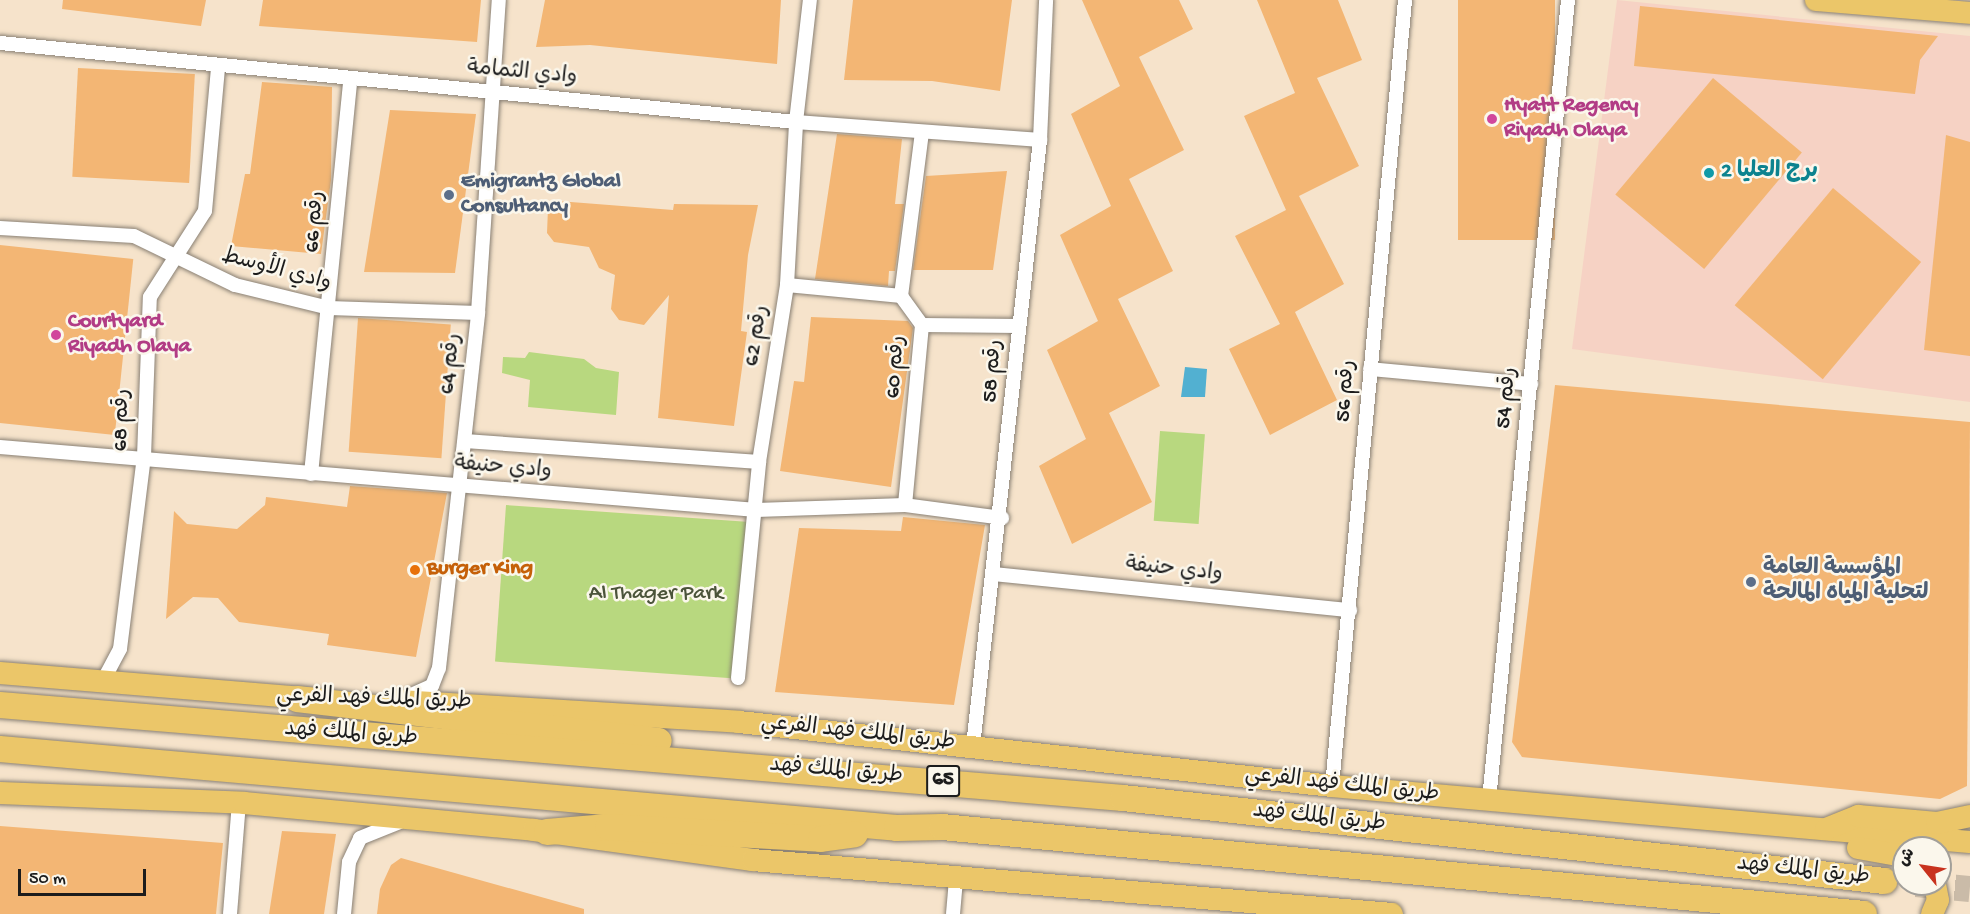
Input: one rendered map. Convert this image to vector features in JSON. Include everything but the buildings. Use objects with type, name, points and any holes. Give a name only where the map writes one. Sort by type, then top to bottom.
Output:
[{"type":"highway","points":[[297,699],[719,748],[795,767]]},
{"type":"highway","name":"طريق الملك فهد","points":[[0,705],[795,767],[1884,881]]},
{"type":"highway","name":"طريق الملك فهد","points":[[0,749],[897,828],[954,828],[1864,914]]},
{"type":"highway","points":[[547,832],[608,827],[821,839],[897,828]]},
{"type":"main road","points":[[1816,0],[1970,13]]},
{"type":"main road","name":"طريق الملك فهد الفرعي","points":[[0,674],[104,679],[297,699],[392,701],[732,722],[1332,786],[1715,822]]},
{"type":"main road","points":[[0,793],[239,803],[547,832],[753,860],[956,878],[1218,907],[1392,914]]},
{"type":"main road","points":[[1820,831],[1858,816],[1938,823],[1970,816]]},
{"type":"main road","points":[[1715,822],[1970,842]]},
{"type":"main road","points":[[1715,822],[1761,837],[1892,854]]},
{"type":"main road","points":[[1932,914],[1938,900],[1937,896]]},
{"type":"street","name":"رقم 64","points":[[392,701],[432,687],[439,668],[478,313],[490,177],[490,92],[499,0]]},
{"type":"street","name":"رقم 62","points":[[738,678],[759,462],[787,285],[796,122],[810,0]]},
{"type":"street","name":"رقم 58","points":[[973,746],[993,574],[1002,518],[1019,326],[1040,140],[1046,0]]},
{"type":"street","name":"رقم 56","points":[[1332,786],[1405,0]]},
{"type":"street","name":"رقم 54","points":[[1489,800],[1568,0]]},
{"type":"street","name":"وادي الثمامة","points":[[0,43],[218,68],[796,122],[1040,140]]},
{"type":"street","name":"رقم 68","points":[[104,679],[120,649],[144,457],[150,297],[205,211],[218,68]]},
{"type":"street","name":"رقم 66","points":[[311,474],[350,80]]},
{"type":"street","points":[[787,285],[901,296],[922,133]]},
{"type":"street","name":"وادي الأوسط","points":[[0,228],[134,236],[175,258],[235,285],[329,308],[478,313]]},
{"type":"street","name":"رقم 60","points":[[901,296],[922,325],[905,505]]},
{"type":"street","points":[[922,325],[1019,326]]},
{"type":"street","points":[[1370,369],[1531,384]]},
{"type":"street","points":[[465,441],[759,462]]},
{"type":"street","name":"وادي حنيفة","points":[[0,447],[144,457],[460,487],[756,510],[905,505],[1002,518]]},
{"type":"street","name":"وادي حنيفة","points":[[993,574],[1350,610]]},
{"type":"street","points":[[230,914],[239,803]]},
{"type":"street","points":[[344,914],[349,862],[360,838],[406,820]]},
{"type":"street","points":[[953,914],[956,878]]},
{"type":"shaded area","points":[[1617,0],[1970,36],[1970,402],[1572,349]]},
{"type":"green space","points":[[529,352],[584,359],[596,368],[619,372],[616,415],[528,407],[530,380],[502,373],[503,357],[525,358]]},
{"type":"green space","points":[[1160,431],[1205,434],[1199,524],[1154,521]]},
{"type":"green space","name":"Al Thager Park","points":[[506,505],[753,522],[742,679],[495,662]]},
{"type":"water","points":[[1185,367],[1207,369],[1205,397],[1181,397]]},
{"type":"tunnel","points":[[1952,887],[1970,889]]},
{"type":"place","name":"Hyatt Regency Riyadh Olaya","points":[[1492,119]]},
{"type":"place","name":"برج العليا 2","points":[[1709,173]]},
{"type":"place","name":"Emigrantz Global Consultancy","points":[[449,195]]},
{"type":"place","name":"Courtyard Riyadh Olaya","points":[[56,335]]},
{"type":"place","name":"Burger King","points":[[415,570]]},
{"type":"place","name":"المؤسسة العامة لتحلية المياه المالحة","points":[[1751,582]]}]
